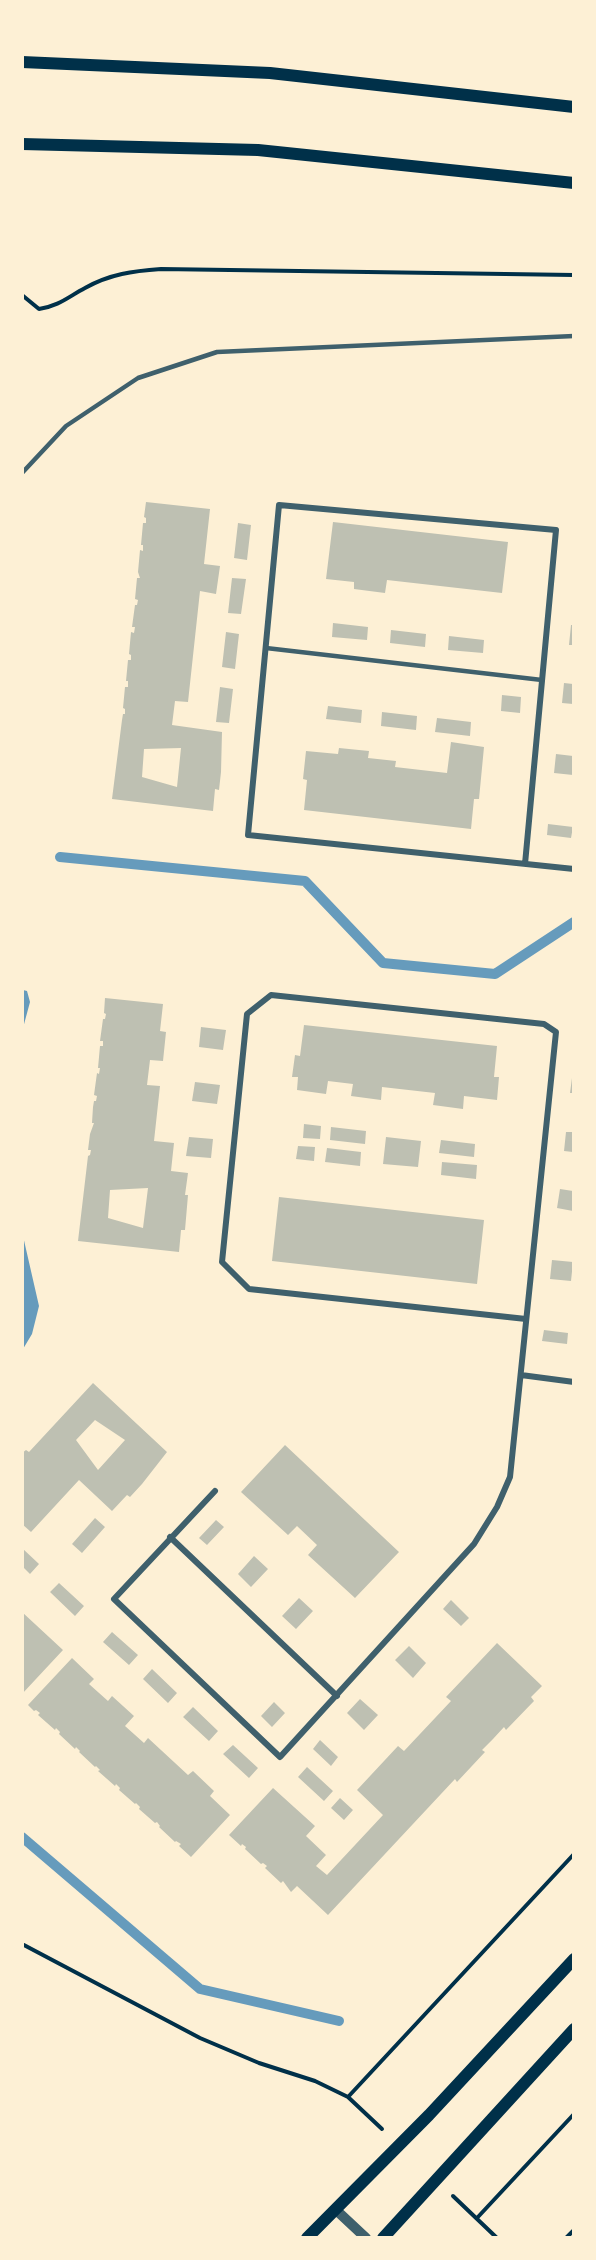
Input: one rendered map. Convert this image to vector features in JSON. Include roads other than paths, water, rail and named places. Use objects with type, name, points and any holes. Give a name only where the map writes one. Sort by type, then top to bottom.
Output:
[{"type":"main road","points":[[22,62],[270,73],[573,107]]},
{"type":"main road","points":[[22,144],[258,150],[573,183]]},
{"type":"main road","points":[[307,2238],[400,2145],[573,1959]]},
{"type":"main road","points":[[382,2238],[573,2029]]},
{"type":"street","points":[[525,864],[556,530],[279,505],[248,835],[525,864],[573,869]]},
{"type":"street","points":[[215,1491],[114,1599],[280,1757],[338,1696],[474,1544],[497,1507],[510,1477],[556,1032],[544,1024],[271,995],[247,1014],[222,1262],[249,1289],[526,1319]]},
{"type":"street","points":[[520,1376],[573,1382]]},
{"type":"street","points":[[170,1537],[338,1696]]},
{"type":"street","points":[[335,2209],[366,2238]]},
{"type":"lane","points":[[22,473],[66,426],[138,378],[217,352],[573,336]]},
{"type":"lane","points":[[266,648],[542,680]]},
{"type":"water","points":[[23,990],[27,991],[30,1002],[23,1028]]},
{"type":"water","points":[[23,1236],[39,1306],[32,1334],[23,1349]]},
{"type":"waterway","points":[[60,857],[305,881],[383,963],[495,974],[574,922]]},
{"type":"waterway","points":[[22,1837],[200,1989],[339,2021]]}]
